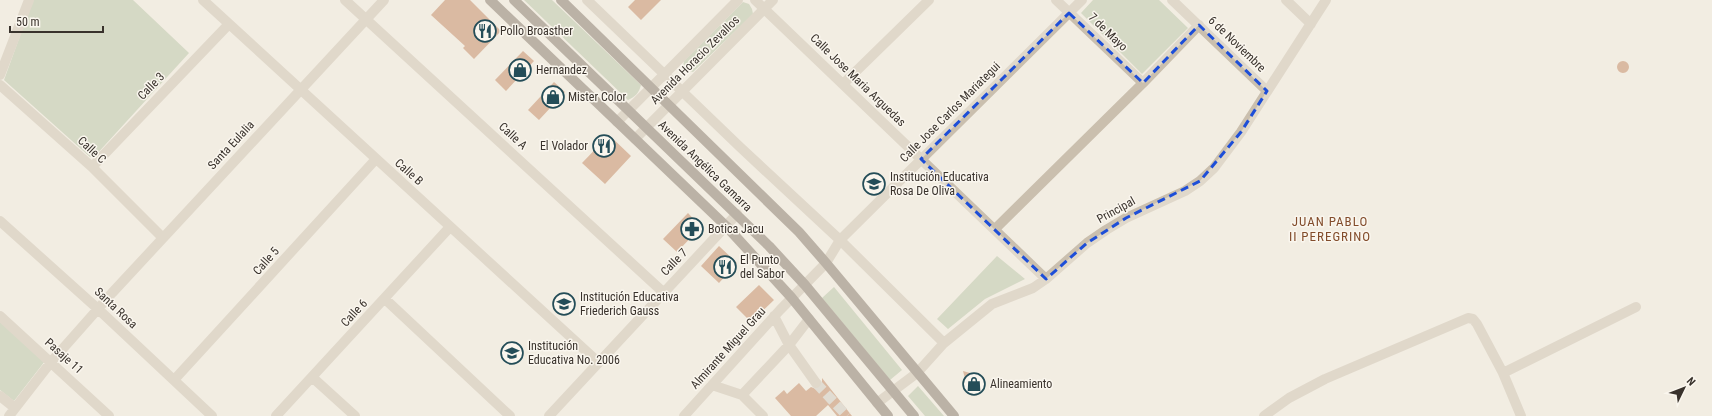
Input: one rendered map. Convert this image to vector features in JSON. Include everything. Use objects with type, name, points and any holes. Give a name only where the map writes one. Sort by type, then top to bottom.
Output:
[{"type":"main road","points":[[490,0],[726,226],[809,319],[888,416]]},
{"type":"main road","name":"Avenida Angélica Gamarra","points":[[514,0],[737,214],[805,285],[914,416]]},
{"type":"main road","name":"Avenida Angélica Gamarra","points":[[561,0],[774,207],[826,262],[954,416]]},
{"type":"street","points":[[0,75],[28,0]]},
{"type":"street","name":"Calle B","points":[[203,0],[598,362]]},
{"type":"street","name":"Calle A","points":[[345,0],[663,292]]},
{"type":"street","name":"Santa Eulalia","points":[[9,416],[51,362],[98,309],[384,0]]},
{"type":"street","points":[[588,0],[840,240],[944,343]]},
{"type":"street","name":"Avenida Horacio Zevallos","points":[[617,122],[738,0]]},
{"type":"street","name":"Calle Jose Maria Arguedas","points":[[755,0],[1046,279]]},
{"type":"street","name":"Avenida Horacio Zevallos","points":[[635,139],[773,0]]},
{"type":"street","points":[[843,84],[930,0]]},
{"type":"street","name":"7 de Mayo","points":[[1056,0],[1143,83]]},
{"type":"street","name":"Calle Jose Carlos Mariategui","points":[[791,298],[826,262],[840,240],[850,232],[921,159],[1082,0]]},
{"type":"street","name":"6 de Noviembre","points":[[1172,0],[1267,91]]},
{"type":"street","points":[[1286,0],[1311,24]]},
{"type":"street","name":"Principal","points":[[877,403],[917,373],[944,343],[992,304],[1033,288],[1046,279],[1087,243],[1106,230],[1126,218],[1185,191],[1200,181],[1214,168],[1241,132],[1326,0]]},
{"type":"street","name":"Calle 3","points":[[92,167],[228,24]]},
{"type":"street","points":[[995,229],[1143,83],[1198,25]]},
{"type":"street","name":"Calle C","points":[[0,85],[92,167],[163,238]]},
{"type":"street","name":"Calle 5","points":[[174,380],[376,159]]},
{"type":"street","name":"Calle 7","points":[[548,416],[737,214]]},
{"type":"street","name":"Santa Rosa","points":[[0,221],[98,309],[212,416]]},
{"type":"street","name":"Calle 6","points":[[276,416],[450,227]]},
{"type":"street","name":"Almirante Miguel Grau","points":[[684,416],[791,298]]},
{"type":"street","points":[[385,299],[510,416]]},
{"type":"street","points":[[1503,373],[1636,307]]},
{"type":"street","name":"Pasaje 11","points":[[0,316],[51,362],[103,414]]},
{"type":"street","points":[[774,316],[789,345],[816,383]]},
{"type":"street","points":[[1264,416],[1289,398],[1325,379],[1468,318],[1473,319],[1477,324],[1503,373],[1521,416]]},
{"type":"street","points":[[742,395],[789,345],[809,319]]},
{"type":"street","points":[[312,377],[355,416]]},
{"type":"street","points":[[712,385],[742,395],[763,416]]},
{"type":"street","points":[[0,396],[15,408]]},
{"type":"highlighted area","points":[[1069,13],[1143,83],[1199,25],[1267,91],[1241,132],[1200,181],[1126,218],[1087,243],[1046,279],[921,159]]},
{"type":"green space","points":[[33,0],[133,0],[189,53],[95,156],[90,157],[4,80]]},
{"type":"green space","points":[[524,0],[552,0],[641,85],[633,98],[628,100]]},
{"type":"green space","points":[[1093,0],[1159,0],[1188,28],[1142,74],[1081,13]]},
{"type":"green space","points":[[743,2],[749,4],[753,14],[693,72],[688,71],[683,67],[684,61]]},
{"type":"green space","points":[[997,256],[1025,279],[985,299],[948,329],[937,319]]},
{"type":"green space","points":[[834,287],[902,370],[890,380],[822,298]]},
{"type":"green space","points":[[0,321],[45,361],[14,401],[0,390]]},
{"type":"green space","points":[[918,386],[944,416],[925,416],[908,396]]},
{"type":"building","points":[[445,0],[470,0],[501,31],[474,59],[463,48],[465,46],[431,15]]},
{"type":"building","points":[[635,0],[661,0],[641,20],[628,7]]},
{"type":"building","points":[[523,51],[534,61],[506,91],[495,80]]},
{"type":"building","points":[[1621,61],[1625,61],[1629,67],[1625,73],[1621,73],[1617,69],[1617,65]]},
{"type":"building","points":[[554,82],[565,92],[539,120],[528,110]]},
{"type":"building","points":[[609,135],[631,156],[605,184],[582,163]]},
{"type":"building","points":[[688,213],[701,227],[677,252],[663,239]]},
{"type":"building","points":[[719,246],[737,263],[719,283],[701,266]]},
{"type":"building","points":[[759,285],[774,300],[751,322],[736,307]]},
{"type":"building","name":"Alineamiento","points":[[963,371],[984,377],[979,394],[968,390]]},
{"type":"building","points":[[822,378],[852,416],[837,416],[828,405],[816,416],[791,416],[775,398],[784,390],[787,394],[799,383],[806,391],[811,387],[816,389],[819,388],[822,385]]},
{"type":"tunnel","points":[[816,383],[847,416]]},
{"type":"place","name":"Pollo Broasther","points":[[485,31]]},
{"type":"place","name":"Hernandez","points":[[520,70]]},
{"type":"place","name":"Mister Color","points":[[553,97]]},
{"type":"place","name":"El Volador","points":[[604,146]]},
{"type":"place","name":"Institución Educativa Rosa De Oliva","points":[[874,184]]},
{"type":"place","name":"Botica Jacu","points":[[692,229]]},
{"type":"place","name":"El Punto del Sabor","points":[[725,267]]},
{"type":"place","name":"Institución Educativa Friederich Gauss","points":[[564,304]]},
{"type":"place","name":"Institución Educativa No. 2006","points":[[512,353]]},
{"type":"place","name":"Alineamiento","points":[[974,384]]},
{"type":"district","name":"JUAN PABLO II PEREGRINO","points":[[1330,228]]}]
